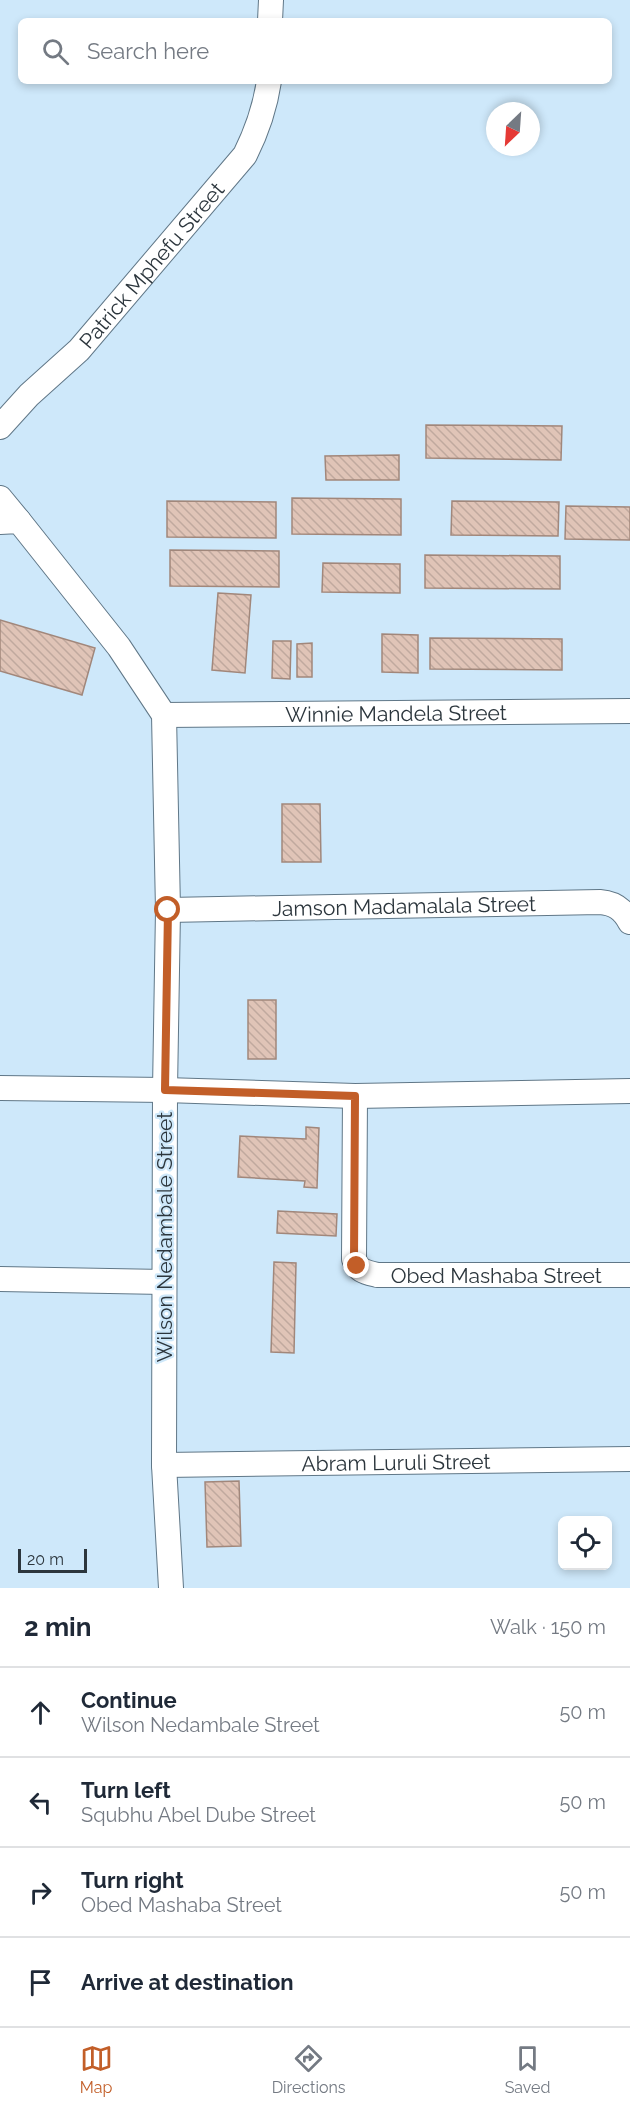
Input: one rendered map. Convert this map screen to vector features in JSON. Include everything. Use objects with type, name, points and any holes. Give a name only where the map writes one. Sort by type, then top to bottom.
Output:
[{"type":"street","points":[[270,18],[271,0]]},
{"type":"street","name":"Patrick Mphefu Street","points":[[0,427],[29,395],[80,350],[245,155],[257,131],[269,84]]},
{"type":"street","points":[[0,498],[9,521],[119,647],[164,716]]},
{"type":"street","name":"Winnie Mandela Street","points":[[164,716],[630,711]]},
{"type":"street","name":"Wilson Nedambale Street","points":[[164,716],[168,910],[164,1465],[171,1588]]},
{"type":"street","name":"Jamson Madamalala Street","points":[[168,910],[600,902],[620,908],[630,922]]},
{"type":"street","points":[[0,1088],[355,1096],[630,1092]]},
{"type":"street","name":"Obed Mashaba Street","points":[[355,1096],[354,1259],[357,1266],[364,1272],[377,1275],[630,1275]]},
{"type":"street","points":[[0,1279],[164,1282]]},
{"type":"street","name":"Abram Luruli Street","points":[[164,1465],[630,1459]]},
{"type":"building","points":[[426,425],[562,426],[561,460],[426,458]]},
{"type":"building","points":[[399,455],[399,480],[326,480],[325,456]]},
{"type":"building","points":[[292,498],[401,499],[401,535],[292,534]]},
{"type":"building","points":[[167,501],[276,502],[276,538],[167,537]]},
{"type":"building","points":[[452,501],[559,502],[558,536],[451,535]]},
{"type":"building","points":[[566,506],[630,507],[630,540],[565,539]]},
{"type":"building","points":[[170,550],[279,551],[279,587],[170,586]]},
{"type":"building","points":[[425,555],[560,556],[560,589],[425,588]]},
{"type":"building","points":[[323,563],[400,564],[400,593],[322,592]]},
{"type":"building","points":[[218,593],[251,595],[245,673],[212,670]]},
{"type":"building","points":[[0,620],[95,648],[82,695],[0,671]]},
{"type":"building","points":[[382,634],[418,635],[418,673],[382,672]]},
{"type":"building","points":[[430,638],[562,639],[562,670],[430,669]]},
{"type":"building","points":[[273,641],[291,641],[290,679],[272,678]]},
{"type":"building","points":[[312,643],[312,677],[297,677],[297,644]]},
{"type":"building","points":[[282,804],[320,804],[321,862],[282,862]]},
{"type":"building","points":[[248,1000],[276,1000],[276,1059],[248,1059]]},
{"type":"building","points":[[306,1127],[319,1128],[317,1188],[304,1187],[305,1181],[238,1177],[240,1136],[306,1139]]},
{"type":"building","points":[[278,1211],[337,1214],[336,1236],[277,1233]]},
{"type":"building","points":[[274,1262],[296,1263],[294,1353],[271,1352]]},
{"type":"building","points":[[239,1481],[241,1546],[207,1547],[205,1482]]},
{"type":"route","points":[[168,910],[165,1090],[355,1096],[354,1259],[357,1266]]}]
